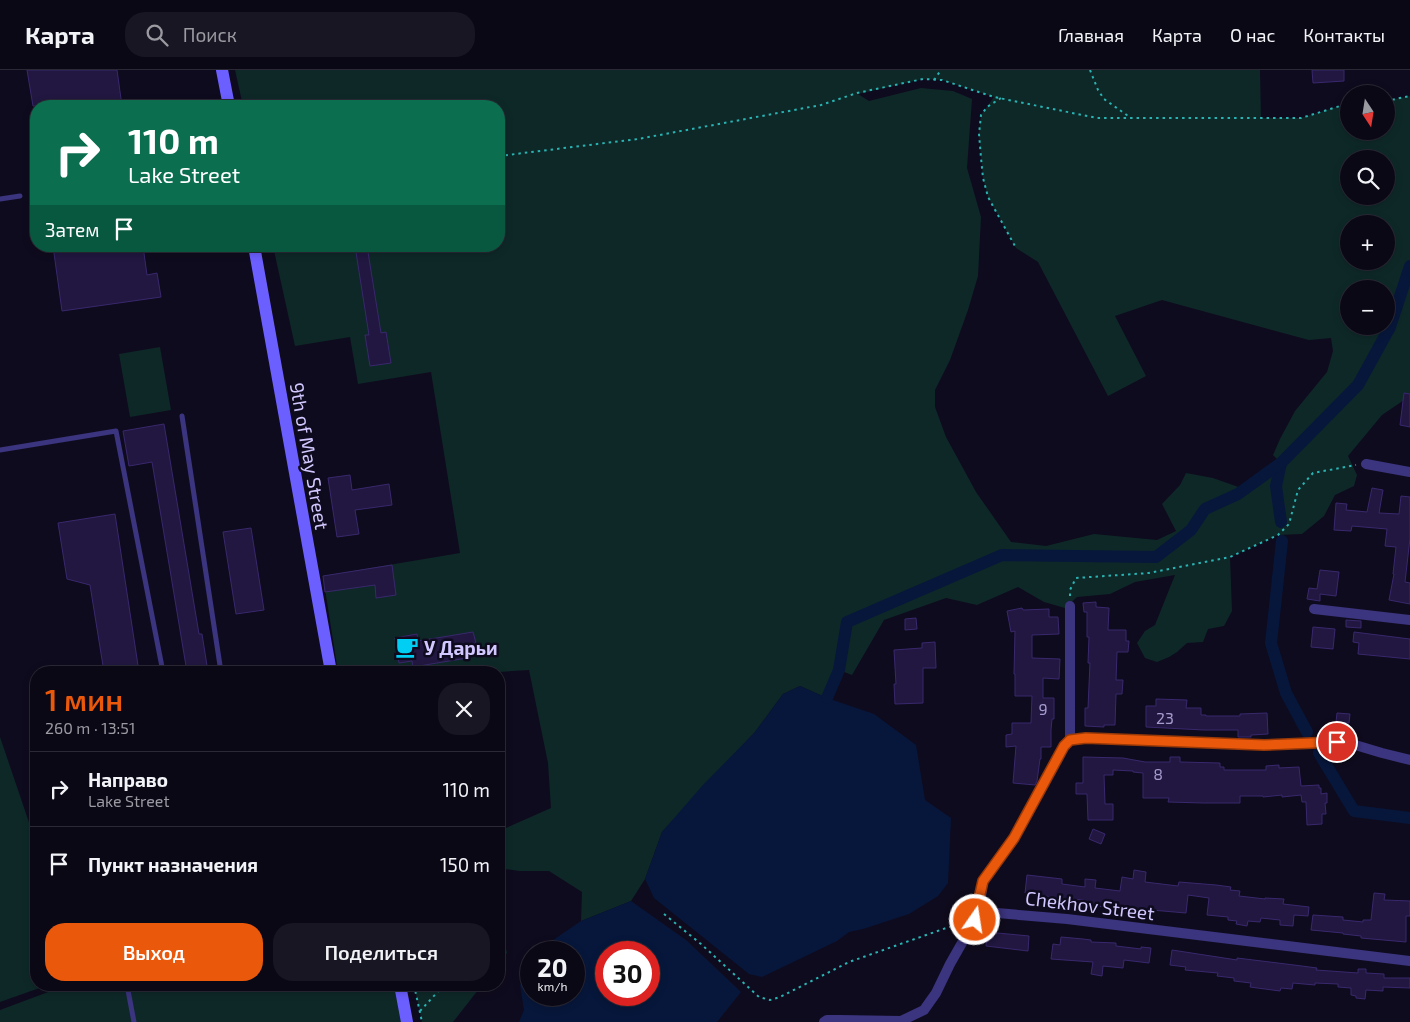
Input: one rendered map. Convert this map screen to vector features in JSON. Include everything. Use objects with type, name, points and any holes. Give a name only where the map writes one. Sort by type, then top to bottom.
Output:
[{"type":"street","points":[[222,70],[228,100]]},
{"type":"street","name":"9th of May Street","points":[[255,252],[330,666]]},
{"type":"street","points":[[1366,464],[1410,472]]},
{"type":"street","points":[[1070,606],[1070,740]]},
{"type":"street","points":[[1314,609],[1410,620]]},
{"type":"street","points":[[824,1022],[827,1020],[902,1021],[924,1010],[936,994],[950,964],[980,913],[980,894],[983,881],[1014,838],[1064,746],[1070,740],[1086,738],[1264,745],[1337,742],[1352,744],[1382,754],[1410,760]]},
{"type":"street","name":"Chekhov Street","points":[[980,913],[992,912],[1067,919],[1410,961]]},
{"type":"street","points":[[401,991],[407,1022]]},
{"type":"lane","points":[[0,199],[20,196]]},
{"type":"lane","points":[[182,416],[220,666]]},
{"type":"lane","points":[[0,450],[116,431],[162,666]]},
{"type":"lane","points":[[127,991],[134,1022]]},
{"type":"path","points":[[934,80],[941,70]]},
{"type":"path","points":[[1090,70],[1104,99],[1131,118]]},
{"type":"path","points":[[505,155],[638,139],[821,104],[857,93],[923,79],[942,80],[1002,98],[1097,118],[1301,118],[1340,106]]},
{"type":"path","points":[[1395,99],[1410,96]]},
{"type":"path","points":[[1002,98],[987,107],[981,115],[979,134],[981,158],[983,178],[988,197],[1016,248]]},
{"type":"path","points":[[1070,606],[1070,590],[1076,578],[1149,573],[1230,556],[1278,535],[1289,524],[1298,490],[1313,473],[1366,464]]},
{"type":"path","points":[[664,914],[701,944],[759,997],[770,1000],[785,995],[857,959],[949,926],[973,924]]},
{"type":"path","points":[[415,991],[422,1022]]},
{"type":"path","points":[[420,1011],[438,991]]},
{"type":"green space","points":[[235,70],[1260,70],[1261,118],[1301,118],[1340,106],[1340,140],[1395,140],[1395,99],[1410,96],[1410,396],[1382,415],[1348,456],[1357,475],[1354,486],[1335,495],[1324,516],[1302,534],[1278,535],[1230,557],[1232,611],[1224,626],[1208,629],[1203,642],[1187,643],[1177,652],[1157,662],[1145,658],[1137,643],[1145,631],[1155,625],[1175,575],[1135,582],[1110,594],[1077,597],[1065,608],[1044,602],[1018,587],[977,605],[946,598],[884,620],[852,675],[839,670],[827,698],[800,686],[783,694],[755,732],[662,832],[645,879],[631,901],[581,921],[582,892],[549,871],[505,869],[505,828],[551,808],[548,763],[529,670],[505,672],[505,666],[337,666],[323,576],[460,553],[431,372],[358,384],[350,337],[295,346],[274,252],[505,252],[505,100],[242,100]],"holes":[[[923,79],[942,80],[994,97],[981,115],[979,134],[983,178],[988,197],[1016,248],[1038,262],[1108,396],[1146,376],[1115,316],[1162,300],[1309,340],[1331,338],[1333,351],[1327,372],[1295,411],[1273,455],[1281,463],[1244,489],[1213,478],[1186,473],[1180,485],[1162,504],[1176,531],[1157,540],[1094,534],[1046,546],[1011,542],[976,492],[946,437],[935,407],[935,390],[950,360],[978,276],[981,217],[967,168],[972,99],[953,91],[921,88],[869,101],[858,94]]]},
{"type":"green space","points":[[160,347],[171,410],[130,417],[119,354]]},
{"type":"green space","points":[[0,737],[30,825],[31,991],[0,1002]]},
{"type":"green space","points":[[51,991],[401,991],[407,1022],[0,1022],[0,1010]]},
{"type":"green space","points":[[415,991],[477,991],[453,1022],[422,1022]]},
{"type":"water","points":[[800,686],[827,698],[874,714],[916,745],[925,800],[951,818],[948,883],[938,896],[909,914],[849,932],[837,941],[762,977],[749,974],[654,898],[645,879],[662,832],[702,786],[755,732],[783,694]]},
{"type":"water","points":[[631,901],[686,940],[741,992],[717,1022],[519,1022],[524,1010],[523,1006],[585,1006],[585,941],[552,941],[581,921]]},
{"type":"building","points":[[27,70],[117,70],[121,100],[32,100]]},
{"type":"building","points":[[1312,70],[1344,70],[1344,81],[1313,83]]},
{"type":"building","points":[[54,252],[144,252],[147,275],[157,273],[161,297],[62,311]]},
{"type":"building","points":[[356,252],[368,252],[381,333],[386,332],[391,363],[370,366],[365,335],[369,335]]},
{"type":"building","points":[[1404,393],[1410,394],[1410,427],[1400,425]]},
{"type":"building","points":[[164,424],[199,634],[202,634],[207,666],[186,666],[152,462],[129,466],[123,431]]},
{"type":"building","points":[[350,475],[352,490],[389,484],[392,505],[355,510],[359,534],[337,537],[328,478]]},
{"type":"building","points":[[1372,488],[1383,490],[1379,513],[1399,514],[1401,496],[1410,497],[1410,538],[1405,582],[1410,583],[1410,604],[1389,600],[1394,574],[1396,547],[1385,546],[1387,529],[1352,526],[1351,531],[1334,530],[1336,503],[1347,504],[1346,510],[1367,512]]},
{"type":"building","points":[[115,514],[138,666],[103,666],[90,585],[67,579],[58,523]]},
{"type":"building","points":[[251,528],[264,610],[236,614],[223,532]]},
{"type":"building","points":[[392,565],[396,595],[376,598],[375,585],[325,592],[323,576]]},
{"type":"building","points":[[1320,570],[1339,572],[1336,596],[1320,594],[1320,601],[1307,599],[1309,588],[1317,589]]},
{"type":"building","points":[[1096,602],[1096,607],[1109,608],[1108,630],[1126,630],[1126,641],[1129,641],[1128,652],[1117,652],[1116,680],[1123,680],[1122,694],[1116,694],[1115,725],[1104,725],[1104,727],[1085,726],[1085,708],[1088,708],[1090,663],[1088,663],[1089,637],[1087,637],[1087,612],[1084,612],[1083,603]]},
{"type":"building","points":[[1022,608],[1023,610],[1049,609],[1049,617],[1058,617],[1059,634],[1032,635],[1032,658],[1060,659],[1059,679],[1043,678],[1043,698],[1054,698],[1054,719],[1052,719],[1051,747],[1041,747],[1041,759],[1035,785],[1013,783],[1016,746],[1006,747],[1006,735],[1012,734],[1012,723],[1031,723],[1032,696],[1015,696],[1015,631],[1011,632],[1007,611]]},
{"type":"building","points":[[916,618],[917,629],[905,630],[905,619]]},
{"type":"building","points":[[1346,620],[1361,621],[1361,628],[1346,627]]},
{"type":"building","points":[[1313,627],[1335,629],[1333,649],[1311,647]]},
{"type":"building","points":[[473,632],[476,643],[464,645],[467,658],[419,666],[413,666],[412,661],[399,663],[395,638],[417,634],[418,641]]},
{"type":"building","points":[[1354,632],[1410,639],[1410,659],[1358,654],[1359,643],[1353,642]]},
{"type":"building","points":[[935,642],[936,668],[923,668],[923,703],[895,704],[894,650],[922,648],[922,643]]},
{"type":"building","points":[[1156,699],[1187,700],[1186,708],[1201,708],[1201,715],[1206,716],[1240,716],[1240,714],[1267,713],[1268,734],[1238,737],[1238,730],[1146,727],[1146,706],[1156,706]]},
{"type":"building","points":[[1337,713],[1350,714],[1349,723],[1336,722]]},
{"type":"building","points":[[1083,757],[1170,762],[1170,757],[1180,757],[1180,762],[1220,763],[1220,767],[1224,767],[1224,770],[1266,770],[1266,766],[1279,765],[1279,768],[1299,767],[1301,786],[1319,785],[1321,794],[1327,793],[1327,803],[1325,803],[1326,814],[1322,814],[1322,824],[1307,825],[1306,802],[1302,802],[1301,795],[1282,797],[1282,795],[1263,797],[1240,796],[1240,803],[1168,802],[1169,798],[1143,798],[1143,773],[1113,770],[1113,775],[1104,775],[1105,804],[1113,804],[1113,820],[1088,820],[1087,794],[1076,794],[1076,783],[1083,783]]},
{"type":"building","points":[[1093,829],[1105,834],[1101,844],[1089,839]]},
{"type":"building","points":[[1134,870],[1146,872],[1145,882],[1178,886],[1179,882],[1216,885],[1231,887],[1230,890],[1240,891],[1239,896],[1284,899],[1283,904],[1309,907],[1308,916],[1294,915],[1293,926],[1280,925],[1280,920],[1261,918],[1260,922],[1248,921],[1247,926],[1236,924],[1237,921],[1228,920],[1228,917],[1207,915],[1209,898],[1188,895],[1186,913],[1140,909],[1140,911],[1105,905],[1105,907],[1095,906],[1083,903],[1084,900],[1025,893],[1027,875],[1062,879],[1062,884],[1085,887],[1085,879],[1096,880],[1095,888],[1120,891],[1122,877],[1133,879]]},
{"type":"building","points":[[1374,893],[1385,894],[1384,900],[1410,901],[1410,916],[1406,916],[1406,942],[1361,938],[1361,936],[1343,933],[1311,930],[1313,915],[1343,917],[1343,920],[1363,922],[1363,920],[1371,920]]},
{"type":"building","points":[[987,932],[1029,936],[1028,951],[986,946]]},
{"type":"building","points":[[1061,937],[1091,940],[1091,942],[1116,943],[1116,946],[1141,949],[1141,947],[1151,948],[1149,963],[1124,960],[1123,968],[1103,966],[1102,976],[1091,974],[1093,962],[1051,959],[1053,944],[1060,945]]},
{"type":"building","points":[[1172,950],[1237,960],[1237,958],[1317,968],[1316,970],[1358,973],[1358,969],[1366,969],[1366,973],[1384,974],[1384,978],[1410,978],[1410,988],[1383,987],[1383,991],[1366,990],[1365,999],[1356,998],[1356,996],[1351,995],[1351,988],[1338,987],[1338,984],[1315,983],[1315,985],[1293,983],[1292,989],[1281,988],[1280,991],[1250,987],[1251,983],[1217,976],[1218,973],[1185,970],[1186,967],[1170,965]]},
{"type":"waterway","points":[[827,698],[839,670],[847,622],[1002,555],[1156,557],[1191,530],[1205,509],[1238,494],[1281,463],[1358,385],[1390,327],[1410,266]]},
{"type":"waterway","points":[[1281,463],[1276,486],[1281,522]]},
{"type":"waterway","points":[[1282,541],[1271,643],[1286,693],[1307,732]]},
{"type":"waterway","points":[[1319,753],[1354,811],[1410,818]]},
{"type":"place","name":"У Дарьи","points":[[407,647]]},
{"type":"route","points":[[975,920],[980,913],[980,894],[983,881],[1014,838],[1064,746],[1070,740],[1086,738],[1264,745],[1337,742]]}]
